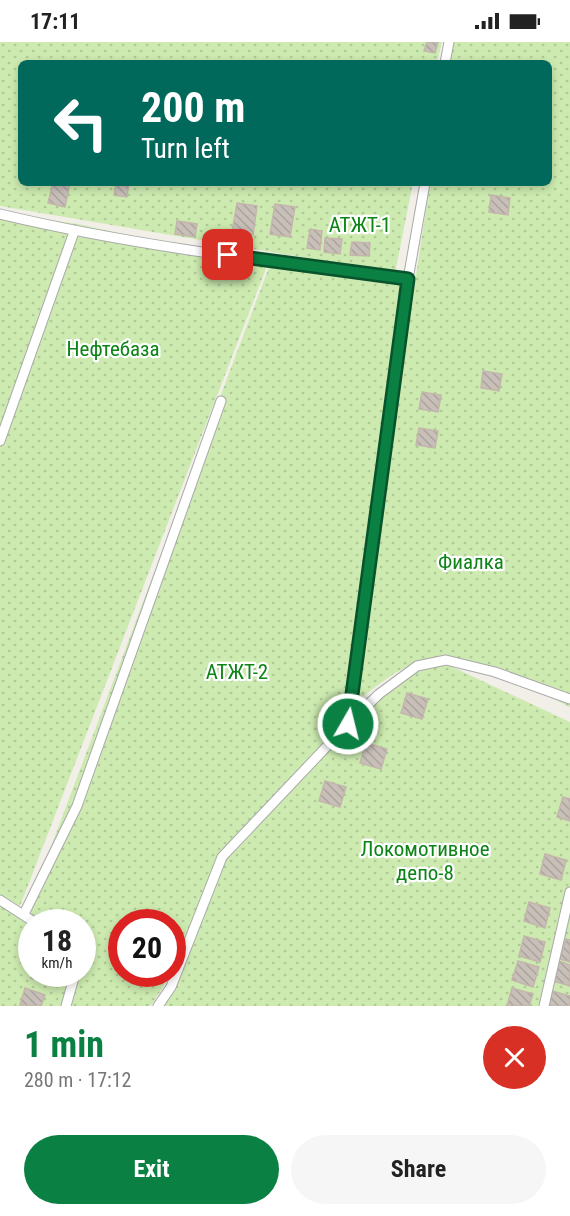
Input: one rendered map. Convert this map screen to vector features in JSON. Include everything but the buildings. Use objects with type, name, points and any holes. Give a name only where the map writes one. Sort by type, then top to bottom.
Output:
[{"type":"lane","points":[[445,60],[448,42]]},
{"type":"lane","points":[[348,724],[408,279],[424,186]]},
{"type":"lane","points":[[0,214],[74,232],[272,262],[408,279]]},
{"type":"lane","points":[[0,441],[74,232]]},
{"type":"lane","points":[[26,909],[77,806],[221,401]]},
{"type":"lane","points":[[158,1006],[171,987],[222,857],[348,724],[380,694],[417,666],[446,660],[495,672],[570,699]]},
{"type":"lane","points":[[544,1006],[570,892]]},
{"type":"lane","points":[[0,900],[18,910]]},
{"type":"lane","points":[[66,1006],[71,987]]},
{"type":"green space","name":"АТЖТ-1","points":[[0,42],[442,42],[438,60],[18,60],[18,186],[412,186],[395,273],[0,206]]},
{"type":"green space","name":"Фиалка","points":[[451,42],[570,42],[570,707],[492,670],[450,660],[429,661],[402,669],[351,705],[430,186],[552,186],[552,60],[448,60]]},
{"type":"green space","name":"Нефтебаза","points":[[0,213],[78,224],[267,266],[20,906],[0,895]]},
{"type":"green space","name":"АТЖТ-2","points":[[269,267],[405,281],[344,724],[219,858],[186,938],[186,909],[108,909],[108,987],[163,987],[150,1006],[69,1006],[75,987],[96,987],[96,909],[28,909]]},
{"type":"green space","name":"Локомотивное депо-8","points":[[444,663],[570,722],[570,1006],[159,1006],[167,987],[186,987],[186,943],[221,862],[408,670]]},
{"type":"green space","points":[[0,901],[18,913],[18,987],[70,987],[63,1006],[0,1006]]},
{"type":"route","points":[[228,255],[408,279],[348,724]]}]
